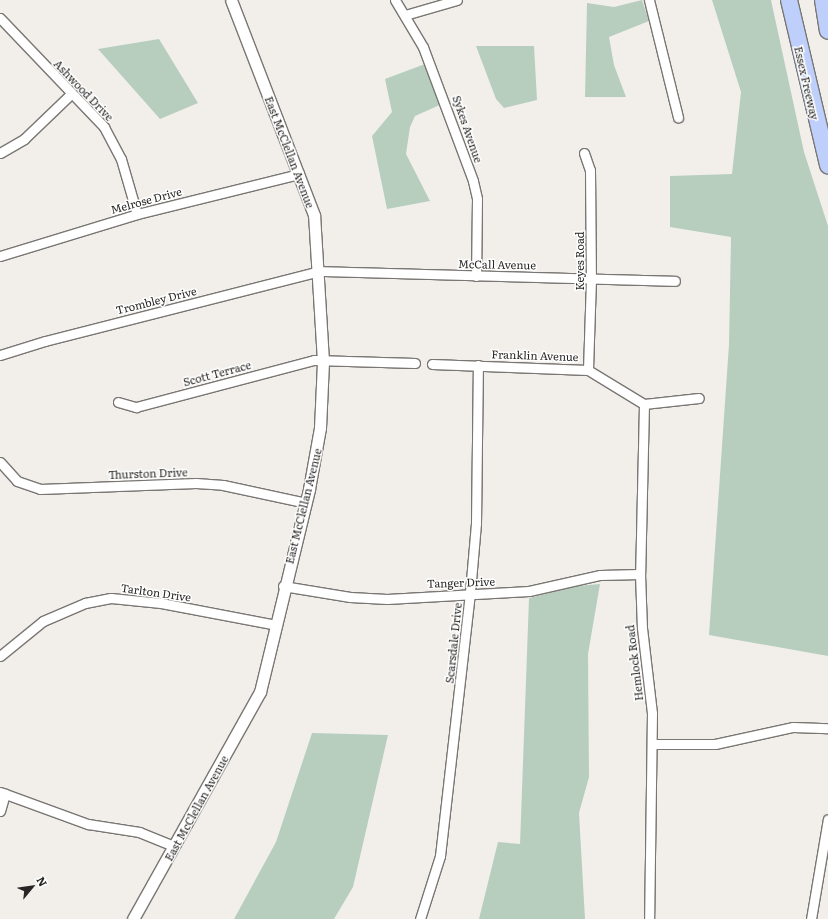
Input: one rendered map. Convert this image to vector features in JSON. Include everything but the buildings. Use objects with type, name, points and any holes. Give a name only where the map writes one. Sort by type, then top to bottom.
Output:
[{"type":"highway","name":"Essex Freeway","points":[[789,0],[828,165]]},
{"type":"highway","points":[[823,0],[828,31]]},
{"type":"street","name":"East McClellan Avenue","points":[[133,919],[260,692],[276,625],[283,586],[306,503],[318,451],[323,361],[319,271],[314,215],[231,0]]},
{"type":"street","name":"Sykes Avenue","points":[[395,0],[405,15],[442,91],[473,181],[477,199],[476,276]]},
{"type":"street","points":[[405,15],[457,0]]},
{"type":"street","points":[[649,0],[678,118]]},
{"type":"street","name":"Ashwood Drive","points":[[0,18],[104,126],[112,139],[137,214]]},
{"type":"street","points":[[0,153],[24,139],[72,93]]},
{"type":"street","name":"Keyes Road","points":[[584,154],[590,170],[591,279],[588,370]]},
{"type":"street","name":"Melrose Drive","points":[[0,256],[137,214],[299,174]]},
{"type":"street","name":"McCall Avenue","points":[[319,271],[675,281]]},
{"type":"street","name":"Trombley Drive","points":[[0,355],[45,341],[319,271]]},
{"type":"street","name":"Scott Terrace","points":[[118,402],[136,407],[314,360],[323,361]]},
{"type":"street","points":[[323,361],[415,363]]},
{"type":"street","name":"Franklin Avenue","points":[[432,364],[588,370],[644,404]]},
{"type":"street","name":"Scarsdale Drive","points":[[420,919],[440,856],[470,592],[476,523],[478,365]]},
{"type":"street","points":[[644,404],[699,398]]},
{"type":"street","name":"Hemlock Road","points":[[644,404],[640,574],[642,628],[652,713],[649,919]]},
{"type":"street","name":"Thurston Drive","points":[[0,462],[17,481],[40,489],[196,483],[223,485],[306,503]]},
{"type":"street","name":"Tanger Drive","points":[[283,586],[350,597],[387,599],[470,592],[529,591],[600,575],[640,574]]},
{"type":"street","name":"Tarlton Drive","points":[[1,653],[21,636],[64,611],[110,598],[161,603],[276,625]]},
{"type":"street","points":[[652,744],[715,744],[793,727],[828,728]]},
{"type":"street","points":[[0,811],[2,793],[88,824],[139,832],[174,846]]},
{"type":"street","points":[[811,919],[828,819]]},
{"type":"green space","points":[[642,0],[649,21],[609,37],[614,65],[626,97],[585,97],[587,3],[614,7]]},
{"type":"green space","points":[[712,0],[771,0],[804,152],[828,226],[828,656],[709,635],[729,344],[731,237],[670,227],[670,176],[732,174],[741,92]]},
{"type":"green space","points":[[159,39],[198,103],[160,119],[98,49]]},
{"type":"green space","points":[[476,46],[534,46],[537,100],[504,108],[496,99]]},
{"type":"green space","points":[[425,64],[442,104],[415,116],[410,127],[406,154],[430,201],[387,209],[372,136],[392,112],[385,79]]},
{"type":"green space","points":[[600,584],[588,654],[589,777],[579,813],[585,919],[479,919],[498,842],[520,844],[529,598],[577,586]]},
{"type":"green space","points":[[312,733],[388,735],[353,887],[334,919],[234,919],[276,842]]}]
